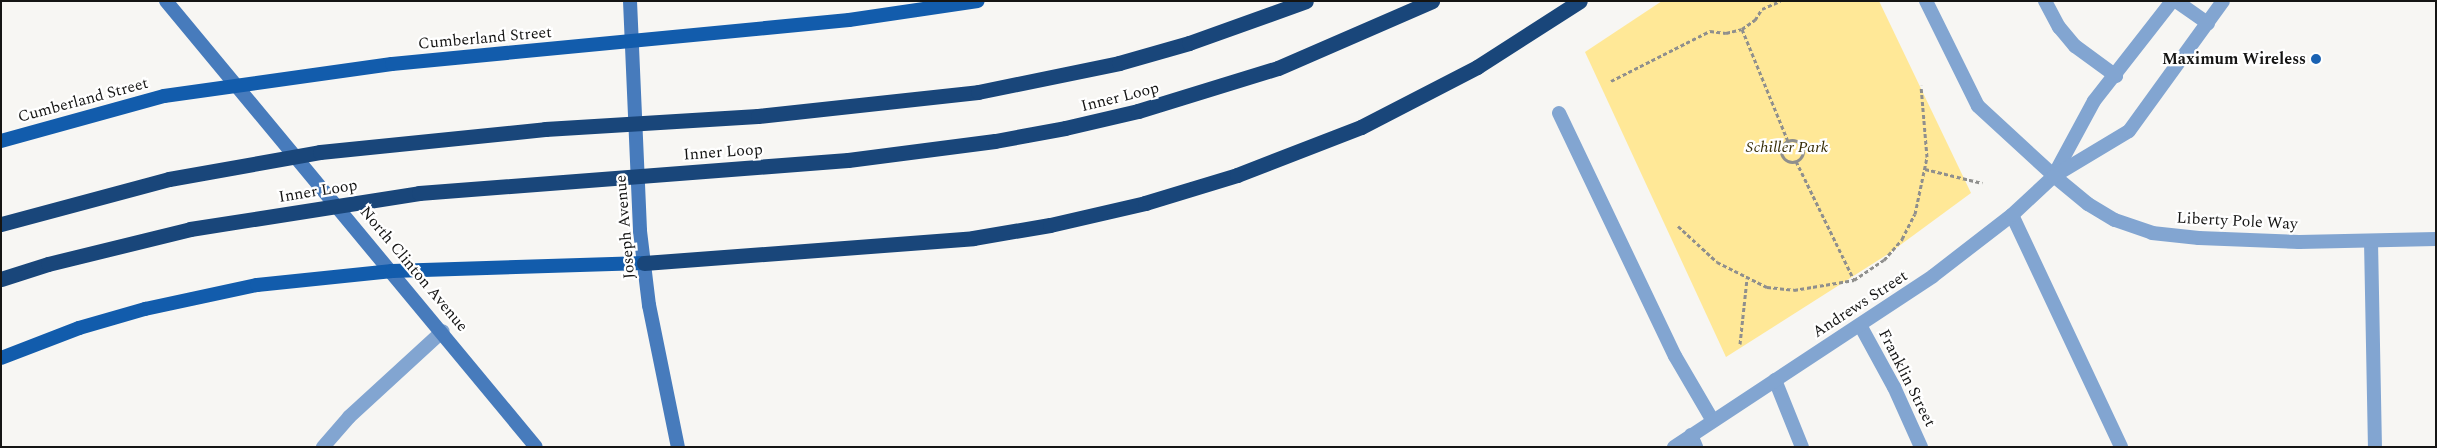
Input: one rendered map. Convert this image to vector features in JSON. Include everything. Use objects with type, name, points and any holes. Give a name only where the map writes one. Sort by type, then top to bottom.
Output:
[{"type":"highway","name":"Inner Loop","points":[[1,224],[169,179],[320,152],[536,129],[776,114],[978,92],[1119,63],[1189,43],[1306,1]]},
{"type":"highway","name":"Inner Loop","points":[[1,279],[48,264],[190,229],[419,193],[848,160],[995,141],[1065,128],[1156,106],[1270,70],[1346,41],[1432,1]]},
{"type":"highway","points":[[644,263],[974,238],[1050,225],[1145,203],[1237,175],[1361,127],[1477,67],[1580,1]]},
{"type":"main road","name":"North Clinton Avenue","points":[[166,1],[443,331],[525,440],[536,447]]},
{"type":"main road","name":"Joseph Avenue","points":[[630,1],[640,231],[644,263],[678,447]]},
{"type":"main road","name":"Cumberland Street","points":[[1,141],[164,96],[392,64],[849,20],[978,1]]},
{"type":"main road","points":[[1,358],[79,328],[197,297],[258,286],[392,271],[644,263]]},
{"type":"street","name":"Liberty Pole Way","points":[[1926,1],[1978,106],[2012,140],[2101,213],[2152,233],[2199,238],[2371,241],[2436,240]]},
{"type":"street","points":[[2045,1],[2059,27],[2075,46],[2116,76]]},
{"type":"street","name":"Andrews Street","points":[[2054,176],[2094,102],[2174,1]]},
{"type":"street","points":[[2174,1],[2208,23]]},
{"type":"street","name":"Andrews Street","points":[[1674,447],[1693,441],[1713,421],[1933,276],[2012,215],[2054,176],[2129,131],[2223,1]]},
{"type":"street","points":[[1559,113],[1675,356],[1713,421]]},
{"type":"street","points":[[2012,215],[2121,447]]},
{"type":"street","points":[[2371,241],[2375,447]]},
{"type":"street","name":"Franklin Street","points":[[1860,325],[1894,387],[1922,447]]},
{"type":"street","points":[[323,447],[349,417],[443,331]]},
{"type":"street","points":[[1774,380],[1802,447]]},
{"type":"path","points":[[1612,81],[1710,31],[1726,33],[1742,29],[1755,20],[1762,9],[1780,1]]},
{"type":"path","points":[[1742,29],[1788,141]]},
{"type":"path","points":[[1678,226],[1716,262],[1747,279],[1767,287],[1794,290],[1854,280],[1884,260],[1902,239],[1915,214],[1926,169],[1927,129],[1921,85]]},
{"type":"path","points":[[1788,141],[1801,145],[1802,155],[1796,161],[1788,161],[1782,156],[1782,145],[1788,141]]},
{"type":"path","points":[[1796,161],[1854,280]]},
{"type":"path","points":[[1926,169],[1982,183]]},
{"type":"path","points":[[1740,344],[1747,279]]},
{"type":"green space","name":"Schiller Park","points":[[1662,1],[1879,1],[1971,193],[1888,254],[1726,357],[1585,52]]},
{"type":"place","name":"Maximum Wireless","points":[[2316,59]]}]
